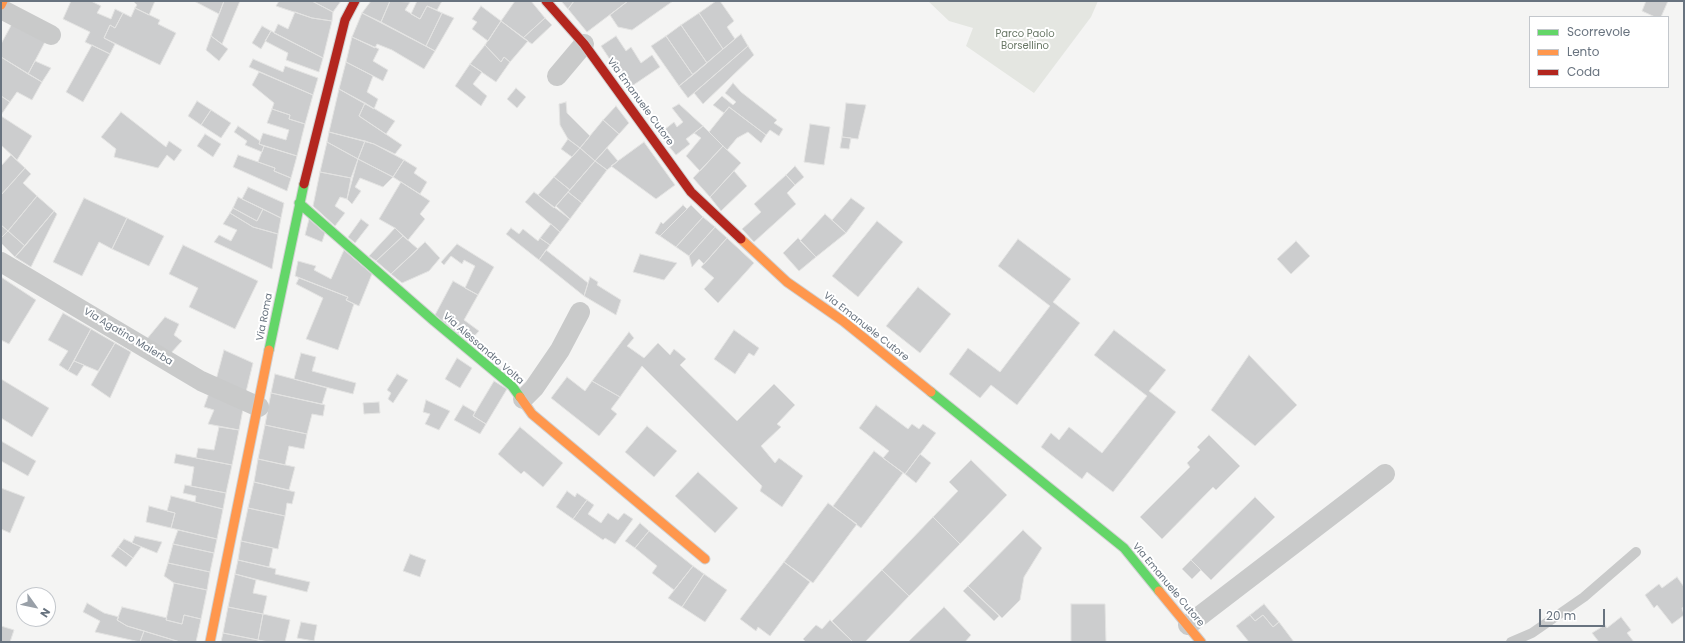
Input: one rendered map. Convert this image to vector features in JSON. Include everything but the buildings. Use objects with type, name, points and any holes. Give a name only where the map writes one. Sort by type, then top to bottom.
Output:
[{"type":"street","points":[[1,5],[4,1]]},
{"type":"street","name":"Via Roma","points":[[210,642],[259,407],[299,203],[345,20],[355,1]]},
{"type":"street","name":"Via Emanuele Cutore","points":[[546,1],[584,44],[691,192],[787,282],[843,321],[1124,548],[1201,642]]},
{"type":"street","points":[[1,9],[51,35]]},
{"type":"street","points":[[557,76],[584,44]]},
{"type":"street","name":"Via Alessandro Volta","points":[[299,203],[434,321],[512,386],[523,399],[532,414],[705,560]]},
{"type":"street","name":"Via Agatino Malerba","points":[[1,262],[201,381],[259,407]]},
{"type":"street","points":[[523,399],[534,388],[560,350],[580,312]]},
{"type":"street","points":[[1188,625],[1385,474]]},
{"type":"lane","points":[[1511,642],[1532,633],[1584,596],[1636,552]]},
{"type":"green space","name":"Parco Paolo Borsellino","points":[[928,1],[1098,1],[1091,17],[1034,93],[966,46],[973,28],[949,21]]},
{"type":"traffic: fast","points":[[269,350],[304,184]]},
{"type":"traffic: fast","points":[[299,203],[434,321],[512,386],[520,397]]},
{"type":"traffic: fast","points":[[931,392],[1124,548],[1159,591]]},
{"type":"traffic: slow","points":[[1,5],[3,1]]},
{"type":"traffic: slow","points":[[741,239],[787,282],[843,321],[931,392]]},
{"type":"traffic: slow","points":[[210,642],[269,350]]},
{"type":"traffic: slow","points":[[520,397],[532,414],[705,559]]},
{"type":"traffic: slow","points":[[1159,591],[1201,642]]},
{"type":"traffic: jam","points":[[304,184],[345,20],[355,1]]},
{"type":"traffic: jam","points":[[546,1],[584,44],[691,192],[741,239]]}]
